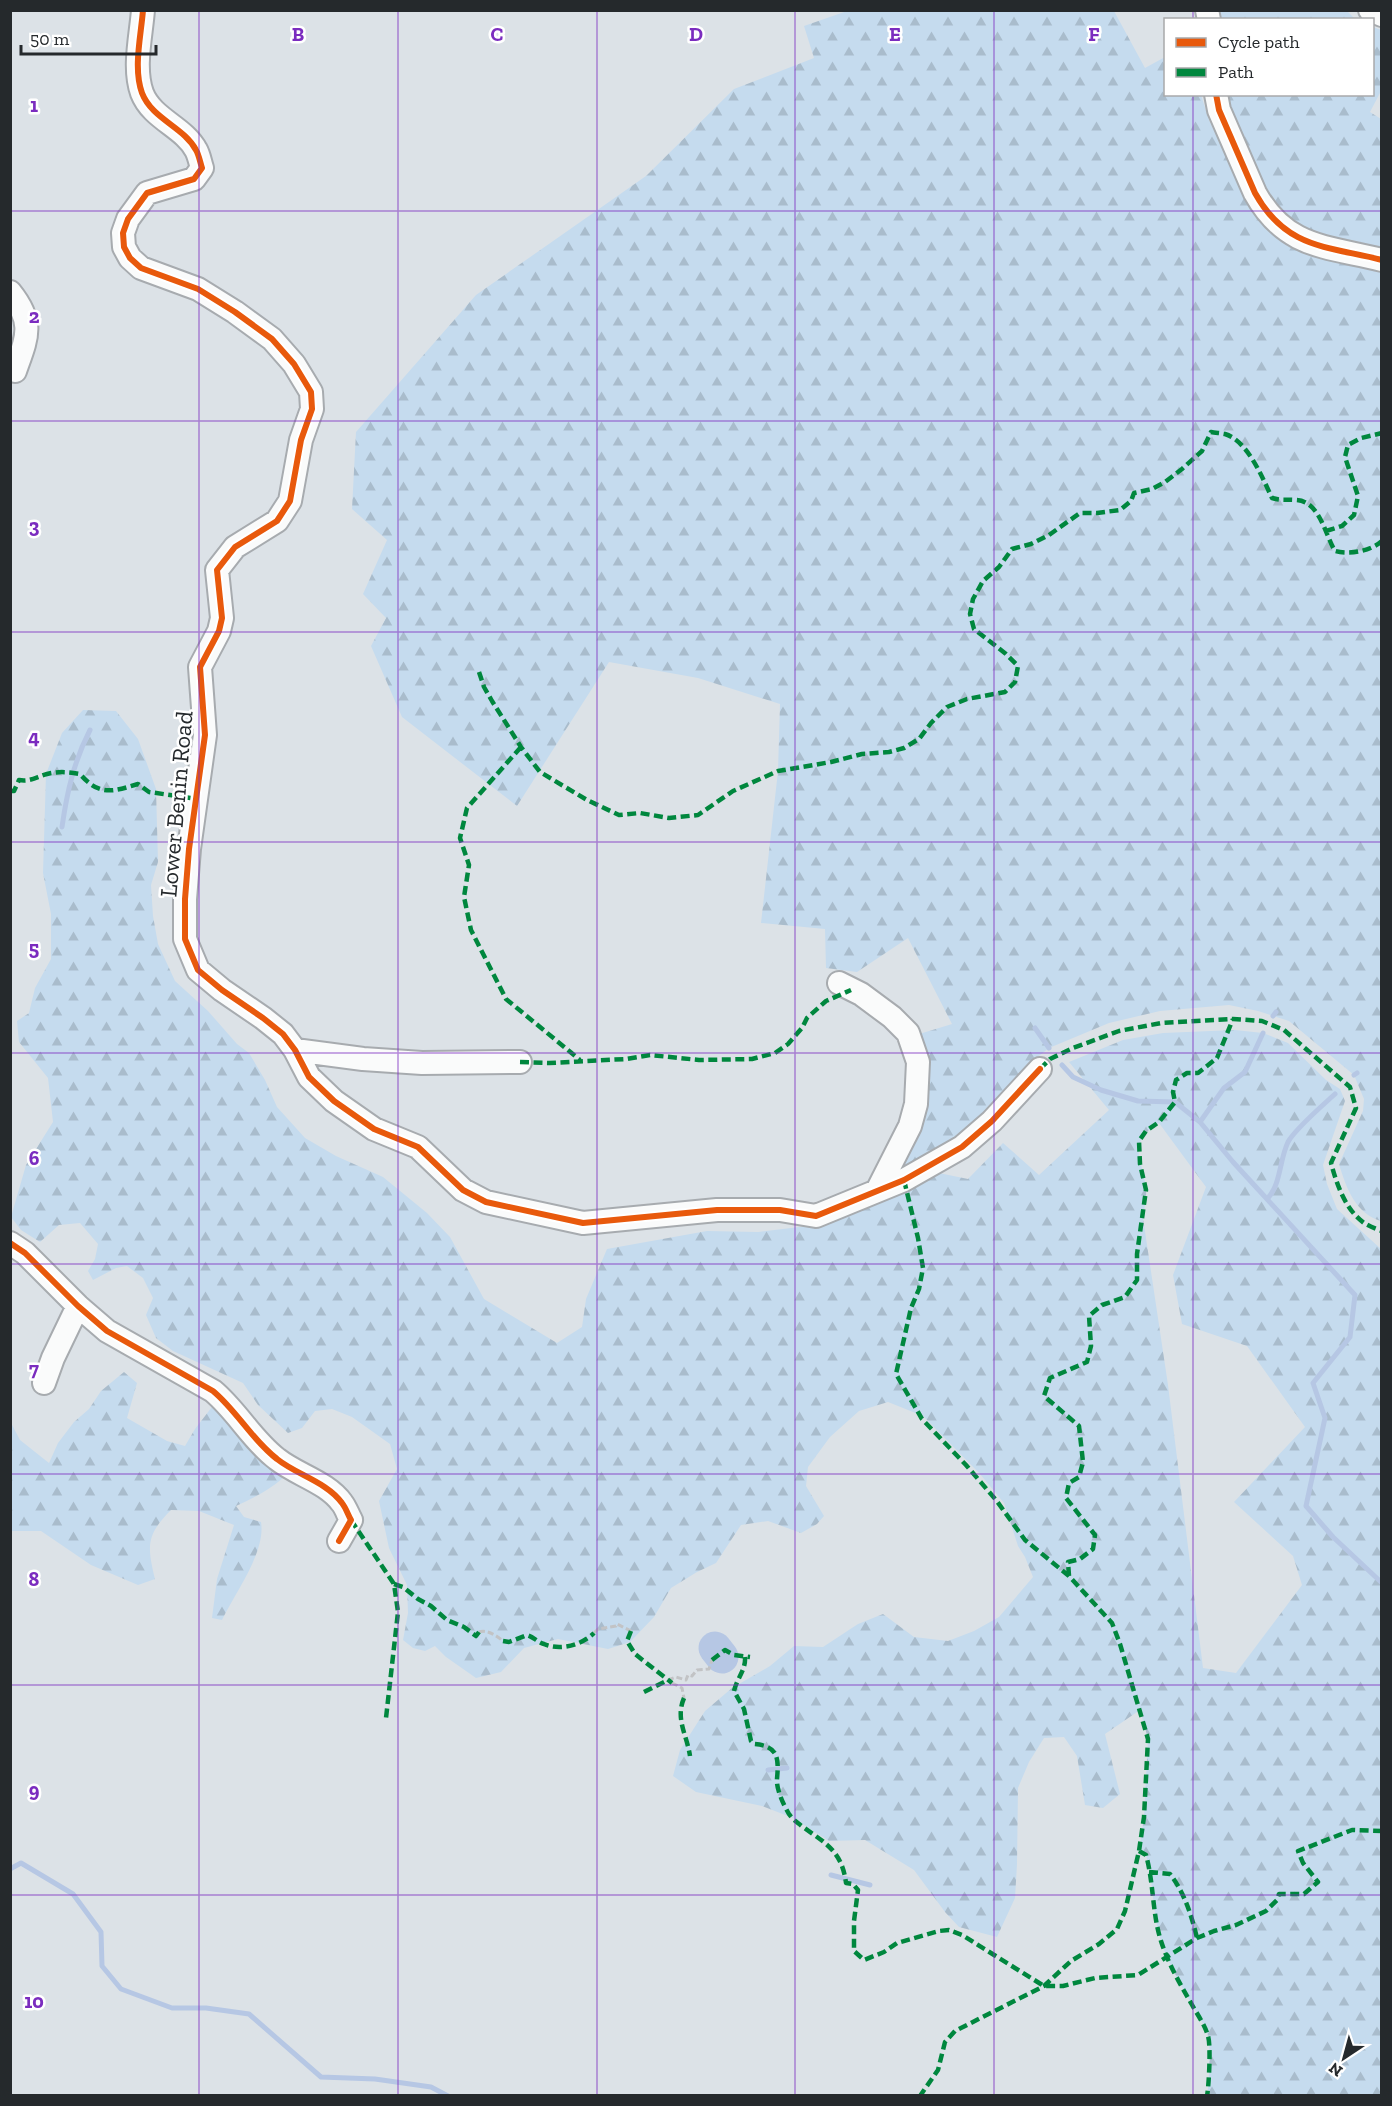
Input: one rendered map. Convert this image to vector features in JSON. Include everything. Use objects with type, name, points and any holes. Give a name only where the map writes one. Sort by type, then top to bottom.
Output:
[{"type":"street","name":"Lower Benin Road","points":[[143,10],[139,48],[142,95],[156,113],[188,138],[197,150],[202,168],[194,179],[147,192],[128,219],[123,233],[124,247],[130,258],[141,268],[198,289],[272,339],[294,364],[311,392],[312,409],[301,440],[290,501],[277,521],[235,547],[217,570],[222,618],[219,631],[200,667],[205,735],[184,899],[185,939],[198,970],[283,1034],[295,1050],[309,1077],[334,1101],[374,1130],[418,1147],[463,1190],[486,1202],[583,1222],[717,1210],[780,1210],[816,1216],[904,1180],[962,1147],[992,1121],[1040,1069]]},
{"type":"street","points":[[1370,10],[1382,15]]},
{"type":"street","points":[[1216,96],[1219,110],[1255,193],[1276,223],[1291,234],[1322,248],[1382,260]]},
{"type":"street","points":[[10,292],[20,304],[27,322],[26,341],[15,371]]},
{"type":"street","points":[[839,983],[861,994],[892,1017],[908,1034],[918,1062],[916,1104],[910,1126],[878,1189]]},
{"type":"street","points":[[295,1050],[363,1059],[422,1063],[520,1062]]},
{"type":"street","points":[[15,1252],[107,1331],[213,1391],[228,1404],[277,1459],[326,1488],[342,1503],[351,1520],[339,1541]]},
{"type":"street","points":[[44,1383],[53,1358],[78,1306]]},
{"type":"path","points":[[594,1634],[598,1629],[617,1624],[631,1631]]},
{"type":"path","points":[[479,1632],[482,1630],[490,1633],[503,1641]]},
{"type":"path","points":[[684,1698],[682,1688],[670,1681],[676,1677],[686,1680],[688,1675],[692,1676],[697,1670],[709,1669],[712,1660]]},
{"type":"green space","points":[[850,10],[1114,11],[1145,68],[1164,58],[1164,96],[1201,96],[1209,120],[1252,210],[1280,237],[1381,270],[1381,1221],[1365,1213],[1353,1199],[1339,1164],[1363,1111],[1364,1099],[1354,1075],[1289,1021],[1229,1005],[1160,1011],[1109,1023],[1049,1048],[1031,1062],[967,1136],[923,1161],[895,1171],[916,1035],[952,1024],[908,938],[857,972],[826,968],[825,929],[761,923],[778,771],[780,704],[698,678],[609,662],[517,806],[402,717],[371,646],[386,618],[363,594],[387,540],[352,509],[356,432],[476,295],[646,176],[734,89],[814,58],[804,26]]},
{"type":"green space","points":[[1220,11],[1347,11],[1354,18],[1222,18]]},
{"type":"green space","points":[[1374,27],[1381,30],[1381,91],[1370,112],[1381,119],[1381,248],[1309,232],[1280,214],[1259,180],[1226,96],[1374,96]]},
{"type":"green space","points":[[83,710],[116,711],[138,739],[156,789],[158,862],[151,885],[158,944],[175,981],[208,1011],[237,1044],[249,1053],[277,1107],[305,1138],[336,1156],[383,1177],[427,1213],[450,1237],[484,1299],[557,1343],[582,1327],[586,1299],[607,1249],[707,1231],[758,1232],[816,1225],[934,1172],[968,1179],[1003,1143],[1039,1175],[1109,1110],[1069,1062],[1123,1040],[1163,1033],[1235,1030],[1263,1033],[1288,1043],[1326,1080],[1340,1089],[1345,1101],[1323,1165],[1327,1184],[1337,1209],[1381,1249],[1381,2095],[1207,2095],[1208,2036],[1174,1973],[1164,1949],[1156,1920],[1146,1855],[1139,1851],[1144,1817],[1148,1739],[1140,1710],[1105,1734],[1120,1794],[1103,1808],[1085,1805],[1077,1756],[1064,1737],[1044,1738],[1029,1762],[1018,1788],[1015,1898],[997,1937],[959,1927],[914,1870],[865,1840],[829,1841],[793,1818],[762,1806],[696,1792],[673,1776],[680,1750],[705,1711],[732,1688],[770,1666],[794,1646],[823,1647],[858,1624],[883,1614],[914,1637],[948,1641],[974,1631],[999,1617],[1033,1577],[1018,1546],[1004,1503],[980,1474],[923,1416],[888,1402],[859,1411],[830,1437],[808,1467],[806,1486],[824,1516],[817,1524],[801,1533],[768,1521],[741,1525],[716,1563],[671,1588],[654,1617],[630,1642],[608,1649],[558,1639],[524,1648],[501,1672],[476,1678],[446,1657],[435,1646],[425,1651],[413,1648],[403,1640],[408,1613],[407,1585],[389,1548],[379,1501],[397,1469],[390,1444],[352,1417],[332,1409],[315,1411],[302,1428],[288,1433],[258,1405],[243,1383],[173,1351],[156,1338],[146,1315],[153,1298],[143,1278],[127,1266],[116,1268],[93,1280],[88,1271],[95,1259],[98,1244],[80,1223],[59,1225],[40,1242],[21,1230],[11,1217],[26,1165],[53,1122],[48,1078],[19,1042],[17,1021],[29,1013],[35,988],[51,959],[51,914],[43,873],[46,774],[62,733]],"holes":[[[1159,1123],[1206,1187],[1173,1275],[1182,1324],[1247,1346],[1305,1427],[1234,1502],[1293,1556],[1302,1585],[1236,1673],[1203,1668],[1168,1385],[1143,1218],[1146,1189],[1139,1152],[1142,1138]]]},
{"type":"green space","points":[[124,1372],[137,1383],[127,1418],[167,1441],[185,1446],[215,1403],[281,1466],[283,1478],[236,1506],[244,1517],[261,1522],[261,1534],[254,1559],[222,1620],[212,1618],[217,1579],[234,1525],[199,1511],[171,1510],[157,1527],[151,1541],[150,1549],[155,1579],[138,1585],[91,1565],[41,1531],[11,1531],[10,1421],[20,1440],[49,1463],[58,1443],[74,1422],[89,1409],[101,1391]]},
{"type":"waterway","points":[[62,827],[72,777],[90,730]]},
{"type":"waterway","points":[[1273,1016],[1276,1012]]},
{"type":"waterway","points":[[1035,1028],[1049,1048]]},
{"type":"waterway","points":[[1200,1122],[1224,1088],[1245,1072],[1263,1033]]},
{"type":"waterway","points":[[1062,1065],[1073,1077],[1101,1090],[1138,1101],[1175,1102],[1200,1122],[1233,1162],[1355,1295],[1350,1337],[1313,1383],[1325,1418],[1306,1506],[1333,1537],[1382,1583]]},
{"type":"waterway","points":[[1267,1199],[1275,1187],[1288,1142],[1303,1124],[1335,1094]]},
{"type":"waterway","points":[[715,1648],[722,1657]]},
{"type":"waterway","points":[[768,1770],[787,1768]]},
{"type":"waterway","points":[[10,1869],[21,1863],[73,1894],[101,1932],[102,1966],[121,1989],[172,2008],[206,2008],[249,2014],[321,2077],[375,2079],[431,2087],[448,2096]]},
{"type":"waterway","points":[[831,1875],[870,1885]]},
{"type":"marked path","points":[[479,672],[492,701],[540,772],[587,800],[619,815],[640,813],[669,818],[698,815],[733,791],[778,771],[904,748],[919,739],[947,707],[967,699],[1005,692],[1015,682],[1018,666],[974,629],[970,614],[973,599],[983,581],[999,567],[1012,549],[1031,544],[1049,535],[1080,513],[1120,510],[1131,501],[1134,493],[1152,489],[1165,482],[1202,451],[1211,432],[1225,434],[1241,444],[1254,461],[1272,498],[1296,500],[1311,506],[1321,520],[1335,551],[1347,553],[1360,551],[1382,541]]},
{"type":"marked path","points":[[1326,531],[1342,526],[1354,515],[1358,496],[1345,457],[1348,445],[1361,438],[1382,433]]},
{"type":"marked path","points":[[521,747],[467,808],[460,838],[469,865],[464,897],[471,930],[506,999],[580,1060]]},
{"type":"marked path","points":[[10,791],[14,791],[19,780],[30,780],[51,773],[64,772],[80,774],[100,789],[121,789],[138,784],[149,792],[198,799]]},
{"type":"marked path","points":[[520,1062],[549,1063],[626,1059],[650,1055],[699,1060],[752,1059],[775,1053],[788,1044],[802,1028],[807,1018],[826,1001],[851,990]]},
{"type":"marked path","points":[[1040,1069],[1050,1059],[1073,1048],[1119,1031],[1161,1023],[1233,1019],[1262,1021],[1284,1030],[1350,1087],[1356,1108],[1331,1163],[1339,1188],[1352,1211],[1364,1223],[1382,1231]]},
{"type":"marked path","points":[[1069,1576],[1068,1562],[1080,1559],[1093,1549],[1095,1535],[1066,1498],[1069,1483],[1079,1477],[1083,1462],[1079,1426],[1044,1396],[1050,1378],[1087,1362],[1091,1346],[1089,1316],[1102,1305],[1125,1297],[1137,1280],[1137,1254],[1146,1190],[1140,1164],[1139,1141],[1146,1131],[1159,1122],[1175,1102],[1173,1092],[1176,1080],[1187,1073],[1198,1073],[1217,1058],[1233,1019]]},
{"type":"marked path","points":[[904,1180],[923,1268],[896,1374],[922,1419],[996,1500],[1025,1540],[1069,1576],[1112,1623],[1148,1739],[1144,1817],[1139,1851],[1125,1911],[1117,1929],[1099,1944],[1071,1961],[1044,1986],[955,2031],[945,2042],[938,2070],[920,2096]]},
{"type":"marked path","points":[[351,1520],[394,1584],[398,1612],[386,1718]]},
{"type":"marked path","points":[[394,1584],[403,1587],[431,1606],[447,1620],[464,1627],[476,1636],[479,1632]]},
{"type":"marked path","points":[[631,1631],[627,1641],[635,1654],[672,1683]]},
{"type":"marked path","points":[[503,1641],[509,1642],[527,1635],[550,1646],[564,1647],[583,1641],[594,1633]]},
{"type":"marked path","points":[[712,1660],[725,1650],[734,1655],[750,1657]]},
{"type":"marked path","points":[[745,1657],[744,1666],[734,1691],[744,1709],[751,1741],[754,1744],[768,1747],[775,1754],[778,1765],[778,1788],[789,1814],[832,1850],[841,1864],[846,1883],[853,1884],[858,1890],[854,1921],[854,1951],[864,1960],[884,1952],[897,1943],[949,1930],[962,1935],[1044,1986],[1063,1986],[1095,1978],[1138,1975],[1197,1938],[1236,1925],[1266,1911],[1277,1900],[1279,1894],[1304,1894],[1318,1882],[1303,1863],[1298,1851],[1352,1830],[1382,1831]]},
{"type":"marked path","points":[[644,1692],[668,1680]]},
{"type":"marked path","points":[[684,1698],[681,1720],[690,1756]]},
{"type":"marked path","points":[[1139,1851],[1146,1855],[1156,1920],[1164,1949],[1174,1973],[1208,2036],[1210,2056],[1207,2096]]},
{"type":"marked path","points":[[1149,1872],[1170,1874],[1187,1904],[1197,1938]]},
{"type":"cycle path","points":[[143,10],[138,63],[142,93],[153,110],[191,142],[202,168],[194,179],[147,193],[128,219],[123,233],[124,247],[130,258],[141,268],[198,289],[272,339],[294,364],[311,392],[312,409],[301,440],[290,501],[277,521],[235,547],[217,570],[222,618],[219,631],[200,667],[205,735],[189,849],[185,899],[185,939],[198,970],[283,1034],[295,1050],[309,1077],[334,1101],[374,1129],[418,1147],[463,1190],[486,1202],[583,1223],[717,1210],[780,1210],[816,1216],[904,1180],[962,1147],[992,1121],[1040,1069]]},
{"type":"cycle path","points":[[1216,96],[1219,110],[1255,193],[1280,225],[1309,242],[1382,260]]},
{"type":"cycle path","points":[[10,1243],[25,1253],[78,1306],[107,1331],[213,1391],[268,1451],[285,1465],[320,1484],[336,1496],[351,1520],[339,1541]]}]
